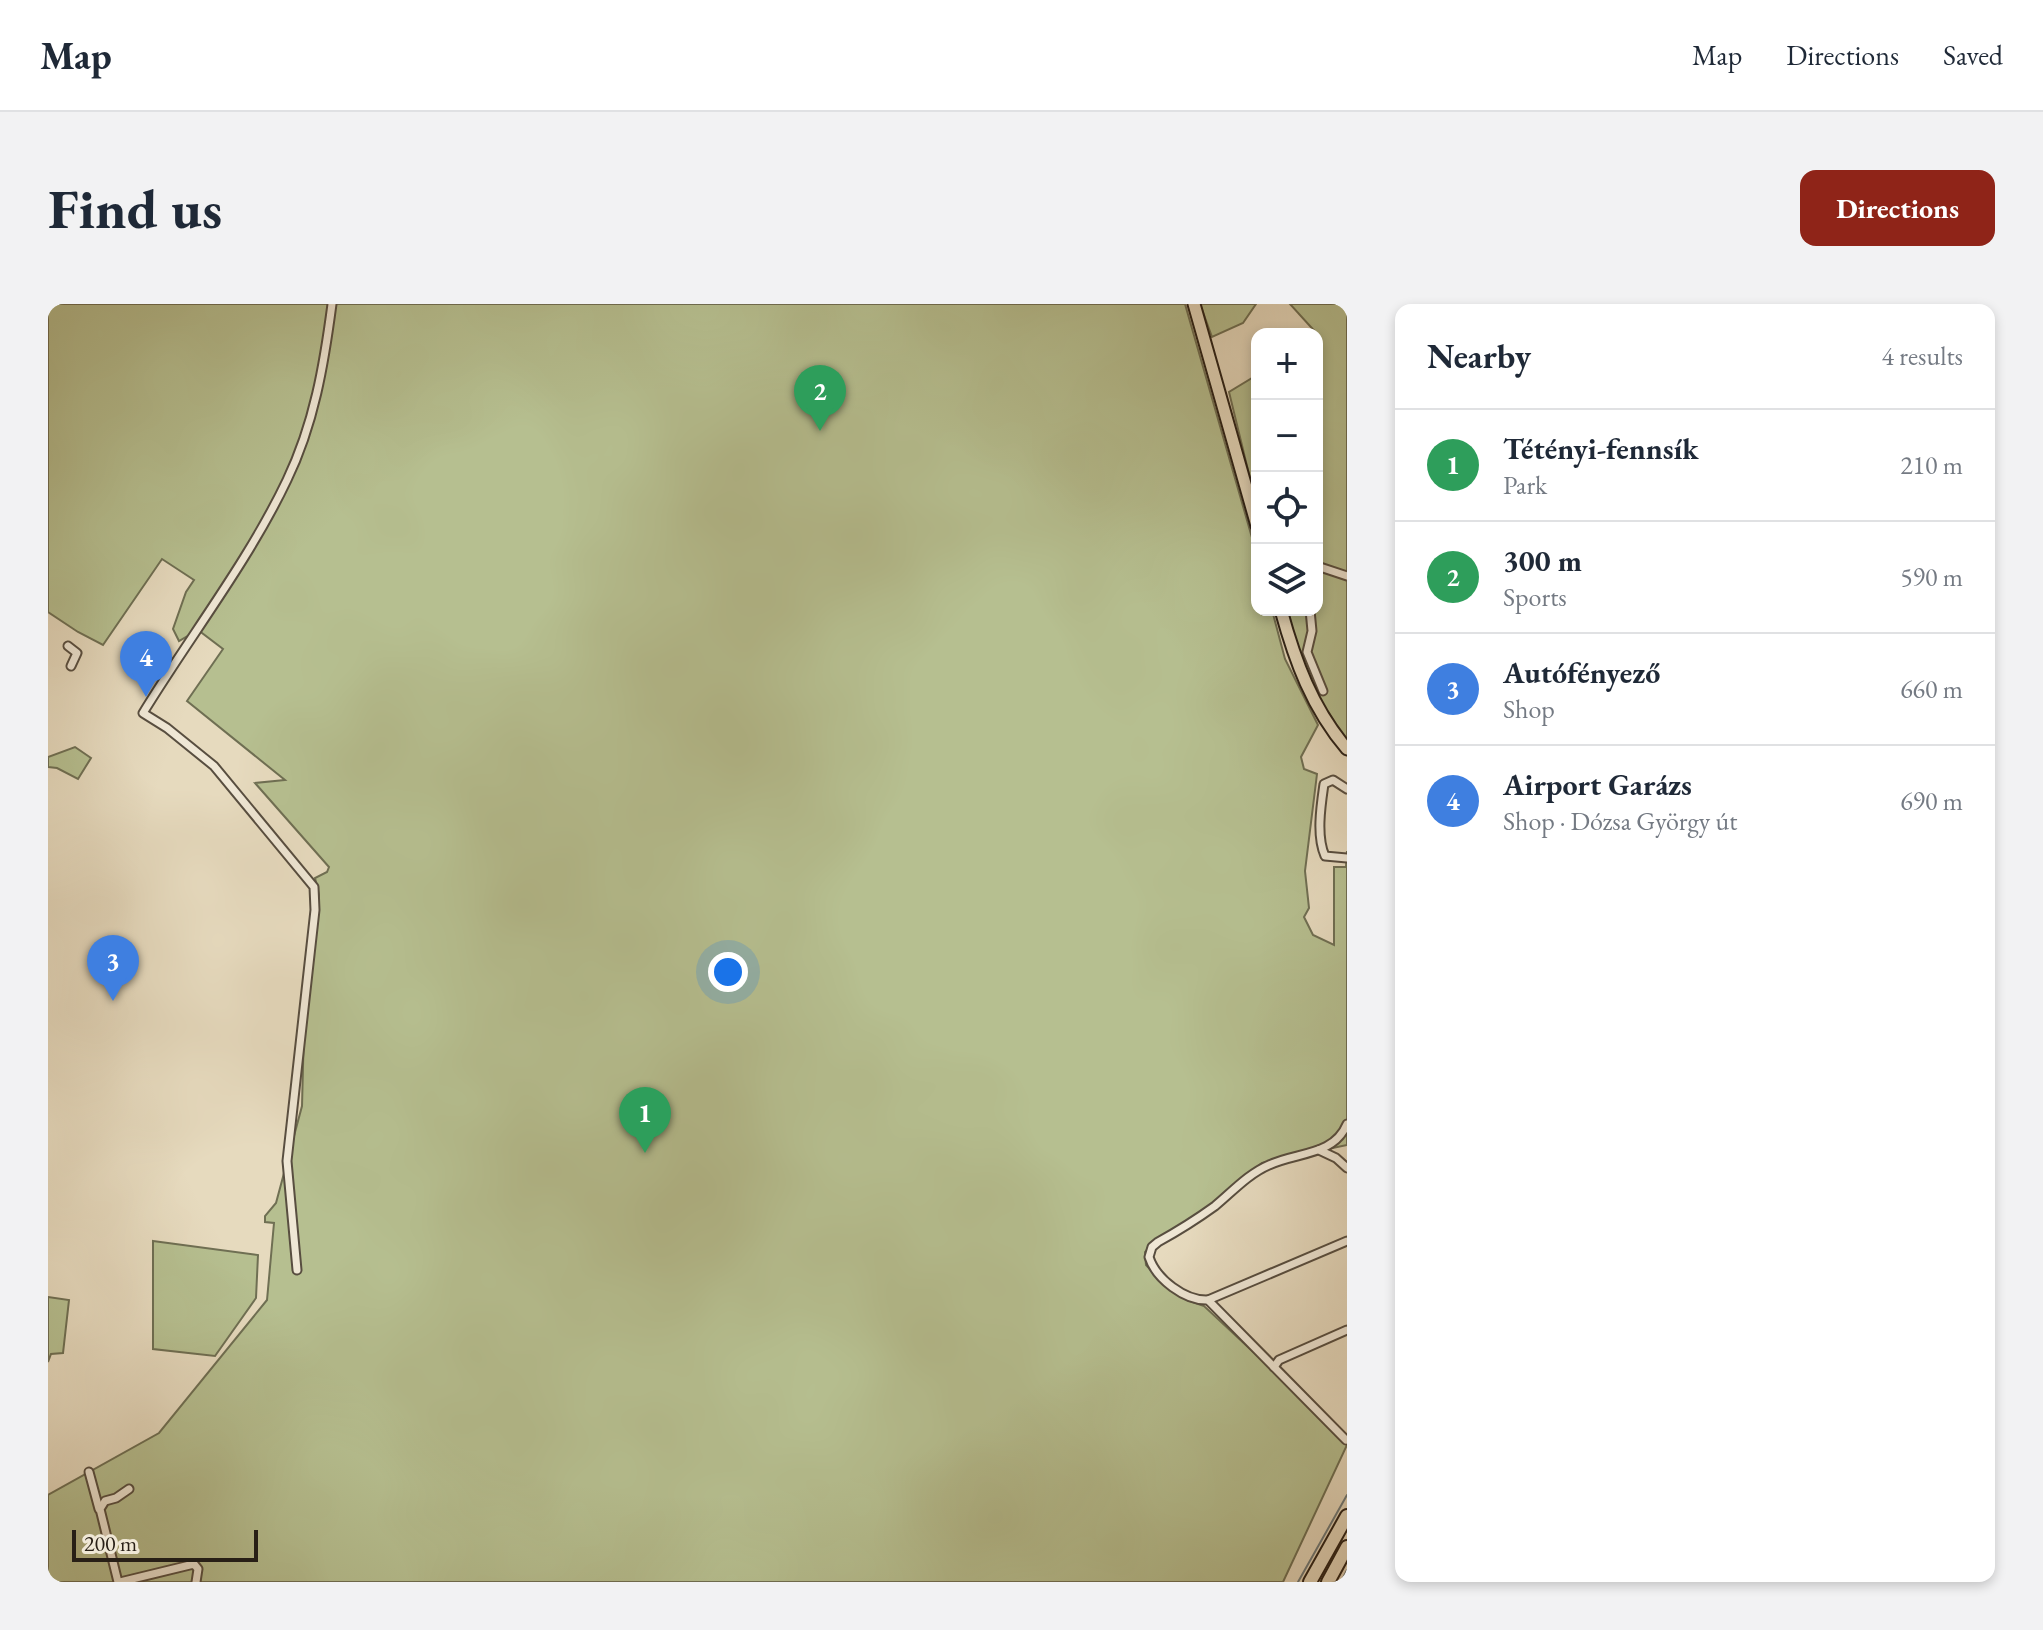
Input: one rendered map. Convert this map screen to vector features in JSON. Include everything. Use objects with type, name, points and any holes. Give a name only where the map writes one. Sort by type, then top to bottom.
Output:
[{"type":"highway","points":[[1310,1582],[1347,1516]]},
{"type":"highway","points":[[1328,1582],[1347,1547]]},
{"type":"main road","points":[[1194,304],[1251,505]]},
{"type":"main road","points":[[1283,616],[1306,687],[1347,749]]},
{"type":"street","points":[[297,1270],[287,1161],[315,910],[314,887],[214,766],[143,713],[249,548],[288,480],[317,394],[332,304]]},
{"type":"street","points":[[1323,568],[1347,576]]},
{"type":"street","points":[[1311,616],[1312,631],[1307,652],[1323,691]]},
{"type":"street","points":[[68,646],[77,653],[71,666]]},
{"type":"street","points":[[1347,789],[1333,780],[1324,784],[1321,811],[1321,847],[1325,856],[1347,858]]},
{"type":"street","points":[[1347,1124],[1342,1135],[1319,1150],[1275,1162],[1259,1170],[1214,1206],[1158,1242],[1152,1247],[1149,1257],[1151,1264],[1175,1289],[1190,1299],[1208,1300],[1347,1241]]},
{"type":"street","points":[[1319,1150],[1336,1158],[1347,1168]]},
{"type":"street","points":[[1208,1300],[1346,1440]]},
{"type":"street","points":[[1274,1367],[1279,1360],[1347,1330]]},
{"type":"street","points":[[89,1472],[119,1582],[194,1564],[198,1569],[196,1582]]},
{"type":"street","points":[[100,1510],[105,1501],[129,1489]]},
{"type":"green space","points":[[48,304],[1185,304],[1251,534],[1251,616],[1274,616],[1285,659],[1318,725],[1301,757],[1304,769],[1317,774],[1305,871],[1309,908],[1304,917],[1313,935],[1334,945],[1334,867],[1346,867],[1347,851],[1347,1145],[1262,1163],[1199,1214],[1152,1244],[1145,1252],[1146,1265],[1165,1285],[1187,1300],[1204,1306],[1347,1445],[1283,1582],[48,1582],[48,1495],[159,1433],[267,1300],[274,1223],[265,1222],[265,1216],[276,1203],[302,1106],[304,1027],[319,895],[315,878],[327,872],[329,867],[255,783],[285,780],[187,701],[223,649],[198,630],[179,641],[173,629],[186,592],[194,580],[162,559],[103,645],[48,612]]},
{"type":"green space","points":[[1200,304],[1256,304],[1243,323],[1212,337]]},
{"type":"green space","points":[[1290,304],[1347,304],[1347,741],[1312,688],[1288,616],[1323,616],[1323,328],[1312,328]]},
{"type":"green space","points":[[1251,379],[1251,482],[1229,392]]},
{"type":"green space","points":[[75,747],[91,758],[78,779],[57,768],[48,767],[48,757]]},
{"type":"green space","points":[[153,1241],[258,1255],[256,1298],[215,1356],[153,1349]]},
{"type":"green space","points":[[48,1297],[69,1300],[63,1353],[51,1354],[48,1362]]},
{"type":"waterway","points":[[1298,1582],[1347,1495]]},
{"type":"waterway","points":[[1341,1582],[1347,1570]]},
{"type":"place","name":"300 m","points":[[820,431]]},
{"type":"place","name":"Airport Garázs","points":[[146,697]]},
{"type":"place","name":"Autófényező","points":[[113,1001]]},
{"type":"place","name":"Tétényi-fennsík","points":[[645,1153]]}]
